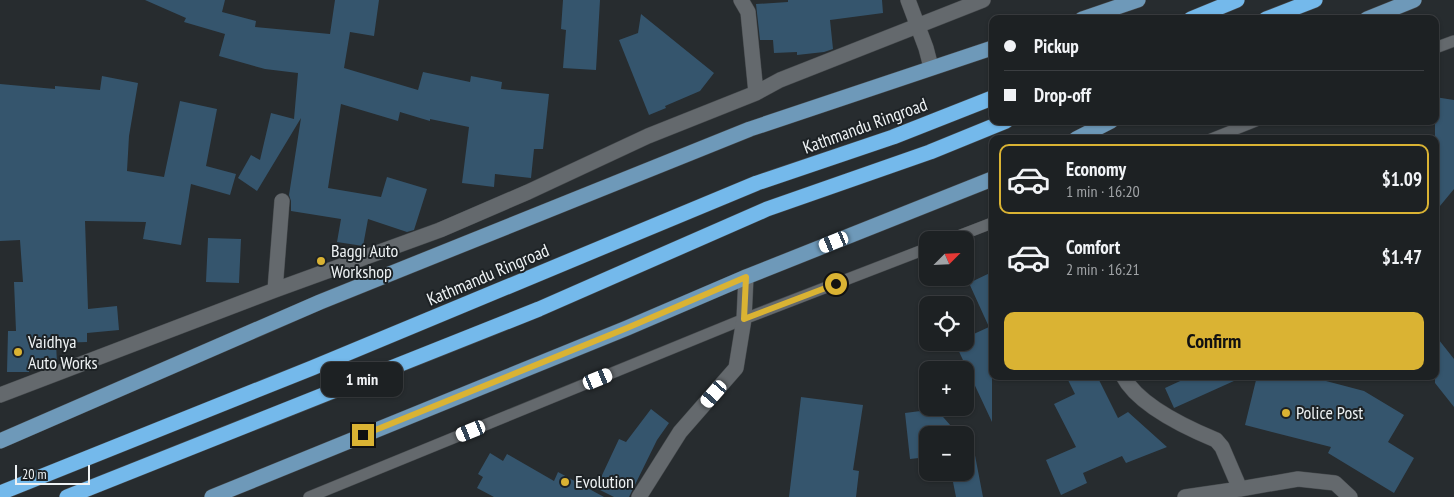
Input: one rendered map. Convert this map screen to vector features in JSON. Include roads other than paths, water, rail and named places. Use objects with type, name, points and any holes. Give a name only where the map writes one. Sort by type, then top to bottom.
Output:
[{"type":"highway","points":[[1201,15],[1237,0]]},
{"type":"highway","points":[[1276,15],[1315,0]]},
{"type":"highway","name":"Kathmandu Ringroad","points":[[0,493],[321,364],[757,184],[893,137],[989,99]]},
{"type":"highway","points":[[67,497],[539,309],[767,209],[930,152],[996,125]]},
{"type":"main road","points":[[1094,15],[1138,0]]},
{"type":"main road","points":[[1374,15],[1393,4],[1414,0]]},
{"type":"main road","points":[[0,441],[320,302],[750,129],[989,49]]},
{"type":"main road","points":[[1084,135],[1104,125]]},
{"type":"main road","points":[[212,497],[627,328],[746,277],[989,180]]},
{"type":"street","points":[[742,0],[748,12],[756,93]]},
{"type":"street","points":[[908,0],[931,67]]},
{"type":"street","points":[[0,395],[275,290],[440,230],[528,192],[648,136],[756,93],[780,80],[983,0]]},
{"type":"street","points":[[275,290],[282,201]]},
{"type":"street","points":[[639,497],[680,432],[736,368],[744,319],[746,277]]},
{"type":"street","points":[[1125,380],[1128,386],[1152,407],[1216,440],[1222,447],[1240,489]]},
{"type":"street","points":[[1184,497],[1210,495],[1298,479],[1335,483],[1350,497]]},
{"type":"lane","points":[[1439,47],[1454,41]]},
{"type":"lane","points":[[1221,135],[1246,125]]},
{"type":"lane","points":[[970,231],[989,223]]},
{"type":"lane","points":[[309,497],[744,319],[919,251]]},
{"type":"place","name":"Baggi Auto Workshop","points":[[321,261]]},
{"type":"place","name":"Vaidhya Auto Works","points":[[18,352]]},
{"type":"place","name":"Police Post","points":[[1286,413]]},
{"type":"place","name":"Evolution","points":[[565,482]]}]
